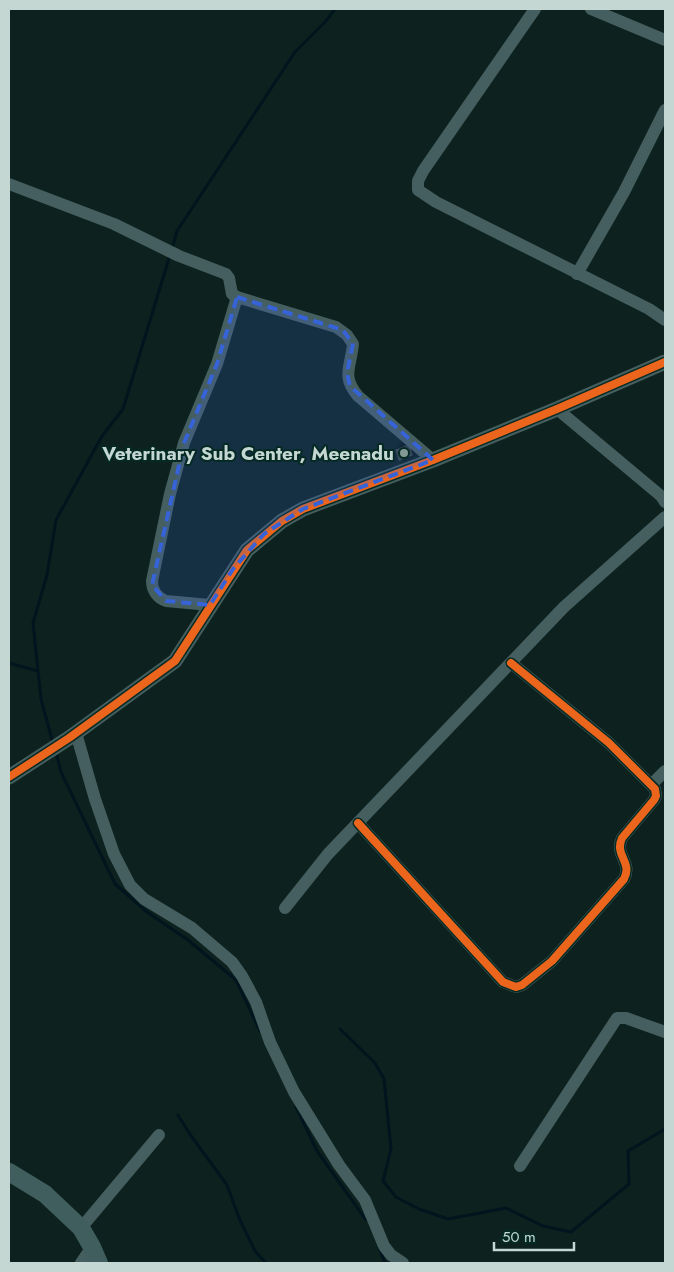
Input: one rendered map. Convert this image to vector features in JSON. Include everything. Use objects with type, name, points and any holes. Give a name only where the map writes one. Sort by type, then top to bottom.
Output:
[{"type":"main road","points":[[9,1172],[45,1194],[81,1228],[92,1246],[99,1263]]},
{"type":"street","points":[[535,9],[423,171],[417,186],[422,194],[436,202],[649,309],[665,320]]},
{"type":"street","points":[[592,9],[665,40]]},
{"type":"street","points":[[577,274],[624,192],[665,110]]},
{"type":"street","points":[[9,184],[114,224],[179,256],[226,274],[229,278],[232,294],[237,297],[284,310],[343,330],[353,344],[347,373],[350,386],[358,396],[433,460]]},
{"type":"street","points":[[210,605],[161,599],[153,590],[152,581],[170,494],[184,443],[217,364],[237,297]]},
{"type":"street","points":[[9,777],[73,735],[175,661],[247,550],[282,521],[303,509],[433,460],[557,410],[665,362]]},
{"type":"street","points":[[557,410],[661,496],[665,502]]},
{"type":"street","points":[[286,908],[328,854],[564,607],[665,517]]},
{"type":"street","points":[[358,822],[503,982],[516,987],[522,985],[552,960],[624,880],[626,867],[619,844],[656,796],[655,789],[608,743],[511,663]]},
{"type":"street","points":[[73,735],[114,854],[130,885],[144,899],[192,928],[232,962],[256,1002],[270,1042],[294,1092],[339,1164],[365,1200],[384,1246],[391,1255],[403,1263]]},
{"type":"street","points":[[651,785],[664,775]]},
{"type":"street","points":[[520,1166],[617,1018],[626,1018],[665,1032]]},
{"type":"street","points":[[81,1228],[159,1135]]},
{"type":"street","points":[[81,1263],[92,1246]]},
{"type":"highlighted area","points":[[237,297],[343,330],[353,344],[347,373],[350,386],[433,460],[303,509],[264,534],[233,569],[210,605],[166,601],[152,585],[184,443],[217,364]]},
{"type":"building","name":"Veterinary Sub Center, Meenadu","points":[[409,444],[413,455],[399,461],[395,450]]},
{"type":"waterway","points":[[172,249],[177,231],[295,52],[326,21],[335,9]]},
{"type":"waterway","points":[[38,671],[33,623],[47,575],[56,520],[102,436],[123,409],[170,255]]},
{"type":"waterway","points":[[9,663],[38,671],[41,699],[53,743]]},
{"type":"waterway","points":[[56,752],[61,772],[115,884],[147,912],[188,940],[236,980],[260,1031]]},
{"type":"waterway","points":[[340,1029],[375,1063],[384,1079],[391,1149],[383,1181],[396,1197],[419,1209],[448,1219],[506,1208],[543,1226],[571,1232],[629,1184],[628,1151],[665,1129]]},
{"type":"waterway","points":[[296,1107],[317,1151],[366,1220]]},
{"type":"waterway","points":[[178,1115],[227,1185],[239,1218],[255,1251],[266,1263]]},
{"type":"waterway","points":[[379,1248],[385,1263]]},
{"type":"cycle path","points":[[9,777],[69,738],[175,661],[247,550],[282,521],[303,509],[433,460],[665,362]]},
{"type":"cycle path","points":[[358,823],[503,982],[516,987],[522,985],[552,961],[624,879],[626,868],[620,850],[622,838],[656,796],[655,789],[609,743],[511,663]]},
{"type":"place","name":"Veterinary Sub Center, Meenadu","points":[[404,453]]}]
